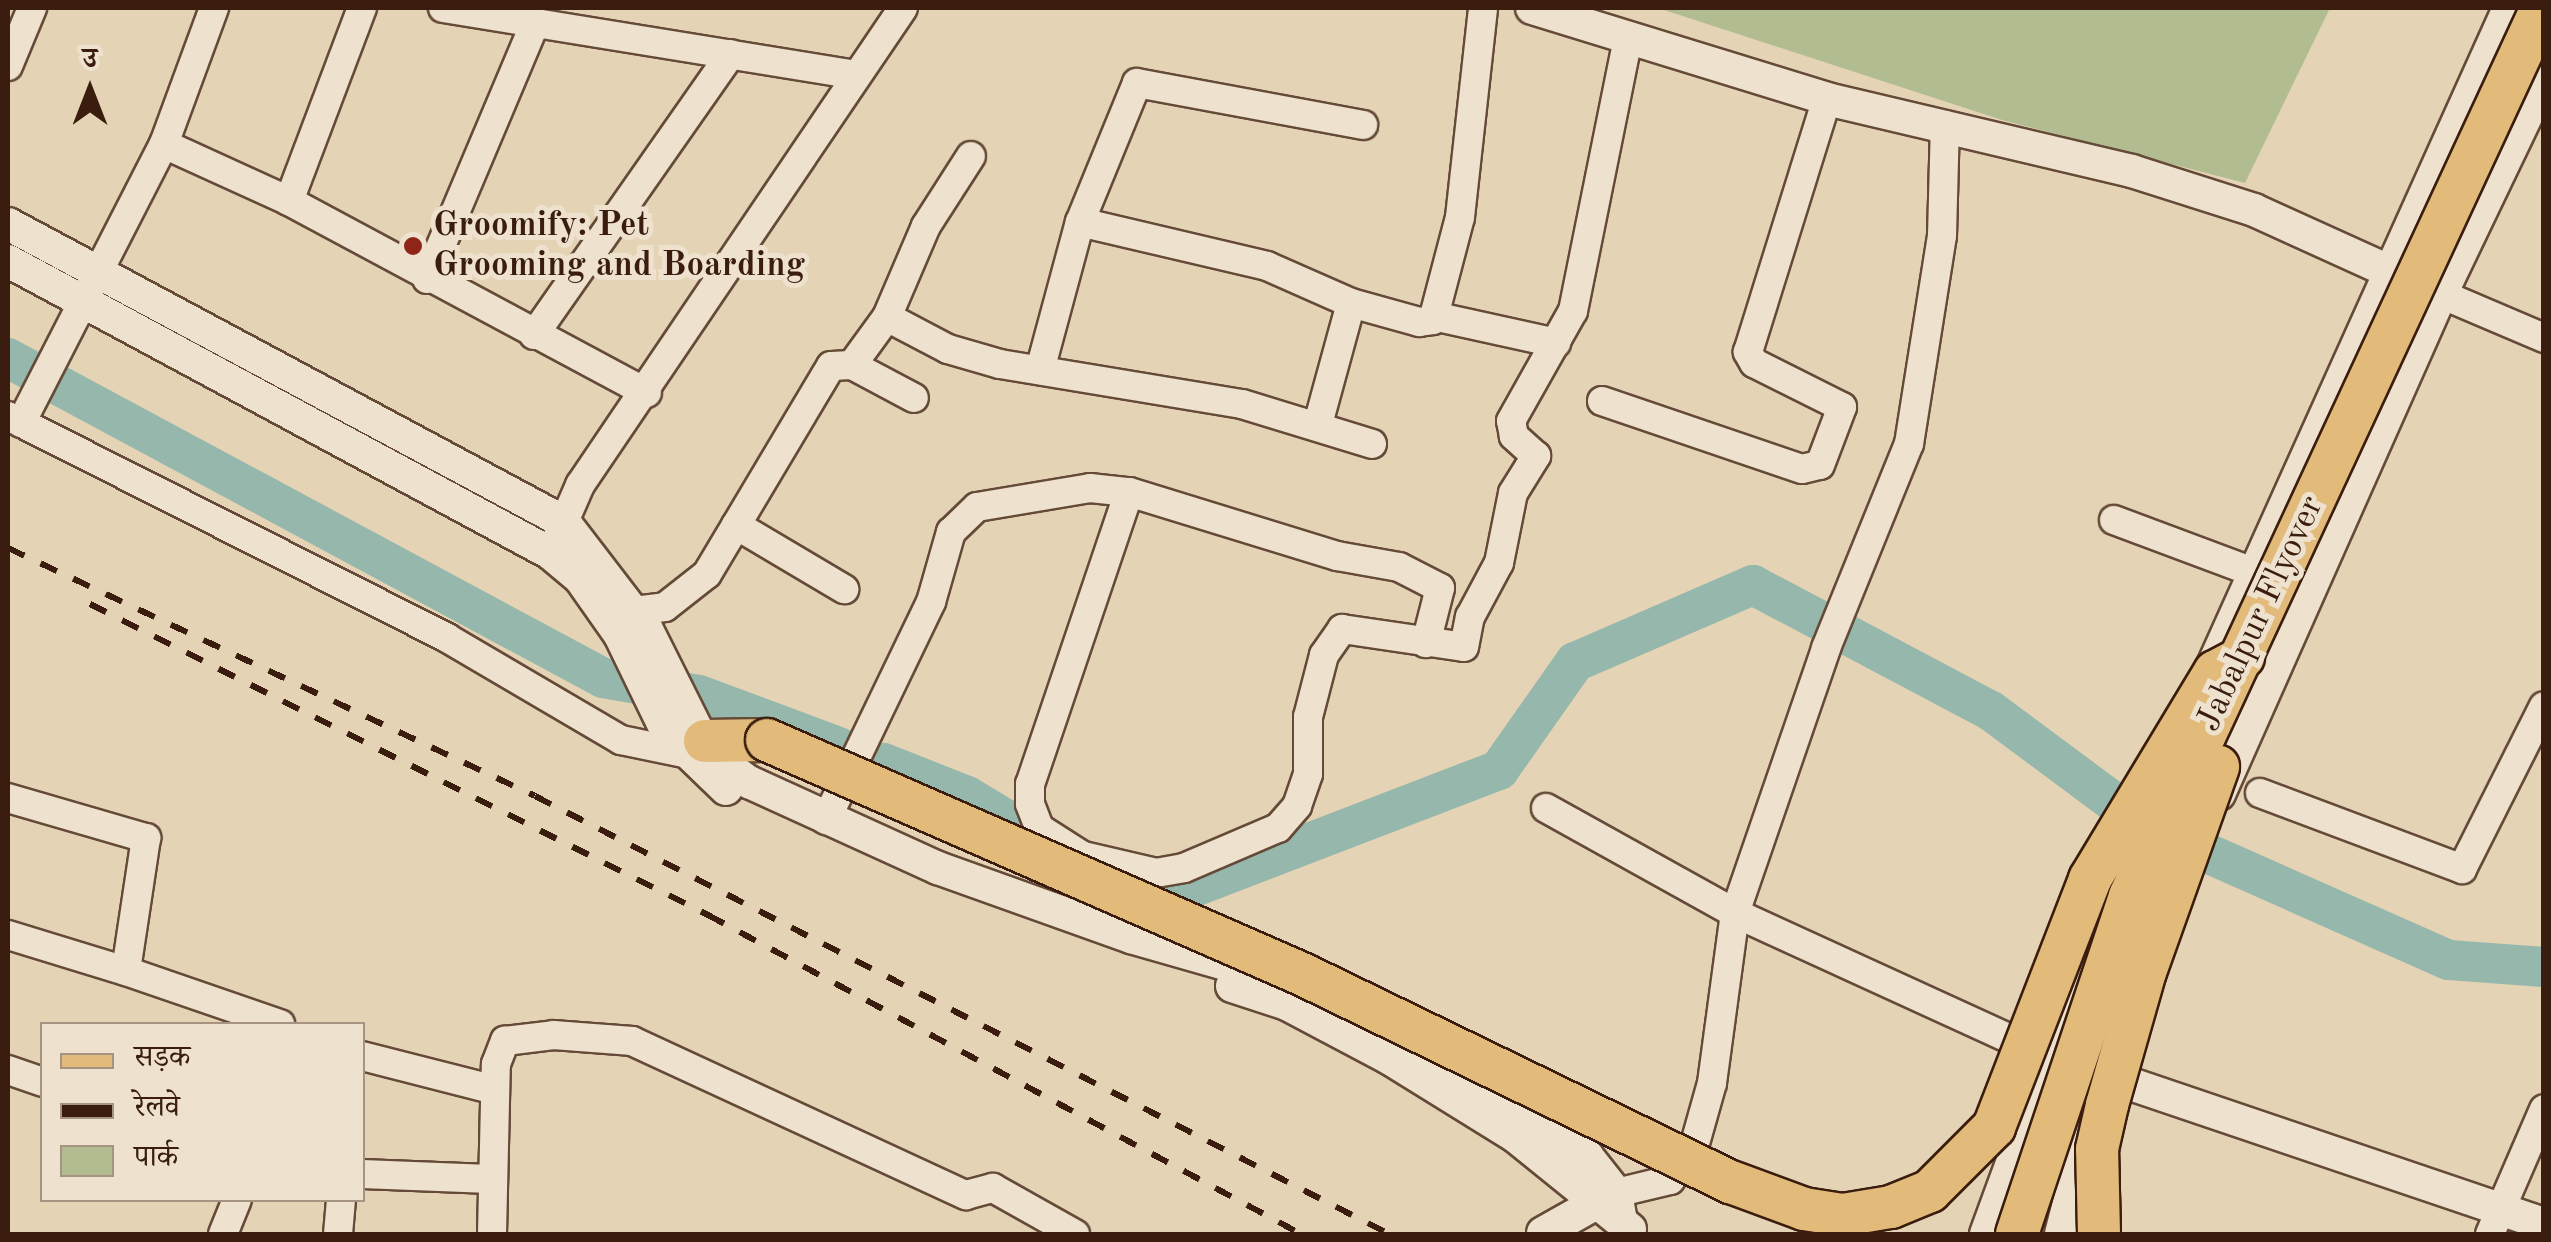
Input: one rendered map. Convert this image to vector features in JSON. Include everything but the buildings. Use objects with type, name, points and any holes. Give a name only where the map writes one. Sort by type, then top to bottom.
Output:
[{"type":"main road","name":"Jabalpur Flyover","points":[[2017,1234],[2130,896],[2542,8]]},
{"type":"main road","points":[[694,743],[768,740],[1304,975],[1731,1182],[1804,1209],[1843,1215],[1891,1207],[1930,1191],[1994,1128],[2090,879],[2215,672],[2245,651]]},
{"type":"main road","points":[[2098,1234],[2097,1149],[2107,1105],[2145,972],[2241,703],[2245,651]]},
{"type":"street","points":[[8,60],[32,8]]},
{"type":"street","points":[[214,8],[164,144],[65,337],[20,413],[447,638],[607,733],[648,750],[694,743],[778,799],[956,874],[1132,938],[1294,984],[1338,1006],[1540,1121],[1587,1156],[1616,1213]]},
{"type":"street","points":[[288,201],[362,8]]},
{"type":"street","points":[[443,8],[534,26],[857,75]]},
{"type":"street","points":[[550,553],[580,485],[647,393],[903,8]]},
{"type":"street","points":[[1438,317],[1478,98],[1483,8]]},
{"type":"street","points":[[1532,8],[1590,17],[1628,39],[1827,99],[2132,171],[2237,205],[2544,338]]},
{"type":"street","points":[[1986,1234],[2047,1055],[2134,836],[2256,574],[2387,271],[2509,8]]},
{"type":"street","points":[[427,279],[534,26]]},
{"type":"street","points":[[1129,492],[1030,784],[1039,828],[1083,856],[1156,873],[1184,868],[1278,828],[1298,806],[1308,774],[1308,717],[1333,638],[1348,627],[1464,647],[1470,617],[1493,581],[1513,493],[1536,456],[1514,436],[1511,421],[1572,310],[1628,39]]},
{"type":"street","points":[[534,334],[731,54]]},
{"type":"street","points":[[2061,1234],[2102,1076],[2191,860],[2441,294],[2544,79]]},
{"type":"street","points":[[1040,370],[1080,222],[1134,88],[1144,80],[1363,125]]},
{"type":"street","points":[[1602,401],[1802,469],[1820,465],[1842,407],[1754,364],[1748,352],[1827,99]]},
{"type":"street","points":[[1543,1233],[1616,1213],[1670,1180],[1694,1148],[1712,1083],[1735,913],[1826,648],[1908,444],[1942,236],[1945,125]]},
{"type":"street","points":[[164,144],[288,201],[427,279],[647,393]]},
{"type":"street","points":[[852,365],[887,317],[926,226],[971,156]]},
{"type":"street","points":[[1080,222],[1267,266],[1351,303],[1419,322],[1438,317],[1556,343]]},
{"type":"street","points":[[8,224],[564,522],[634,625],[694,743],[704,776],[798,830],[1078,939],[1286,1004],[1515,1136],[1616,1213]]},
{"type":"street","points":[[8,261],[550,553],[634,625]]},
{"type":"street","points":[[1318,424],[1351,303]]},
{"type":"street","points":[[887,317],[948,349],[1318,424],[1372,444]]},
{"type":"street","points":[[634,625],[694,589],[831,366],[852,365],[914,398]]},
{"type":"street","points":[[826,820],[931,602],[962,515],[1031,495],[1129,492],[1429,577],[1440,588],[1426,643]]},
{"type":"street","points":[[2114,520],[2256,574]]},
{"type":"street","points":[[736,525],[844,588]]},
{"type":"street","points":[[2260,793],[2462,869],[2544,706]]},
{"type":"street","points":[[8,798],[146,838],[126,971]]},
{"type":"street","points":[[1546,808],[1735,913],[2047,1055],[2494,1222],[2544,1224]]},
{"type":"street","points":[[8,935],[274,1022]]},
{"type":"street","points":[[492,1234],[491,1089],[505,1041],[554,1035],[632,1041],[966,1195],[993,1188],[1076,1234]]},
{"type":"street","points":[[365,1057],[491,1089]]},
{"type":"street","points":[[8,1070],[40,1081]]},
{"type":"street","points":[[2494,1222],[2544,1109]]},
{"type":"street","points":[[365,1174],[490,1179]]},
{"type":"street","points":[[223,1234],[236,1202]]},
{"type":"street","points":[[338,1234],[341,1202]]},
{"type":"green space","points":[[1658,8],[2330,8],[2245,183],[2002,120]]},
{"type":"waterway","points":[[8,358],[603,678],[699,695],[839,747]]},
{"type":"waterway","points":[[1119,878],[1194,887],[1499,770],[1575,662],[1753,585],[1991,711],[2146,826],[2449,960],[2544,967]]},
{"type":"waterway","points":[[884,763],[967,796],[1062,853]]},
{"type":"railway","points":[[8,548],[535,796],[1389,1234]]},
{"type":"railway","points":[[90,604],[708,915],[1301,1234]]},
{"type":"place","name":"Groomify: Pet Grooming and Boarding","points":[[413,246]]}]
